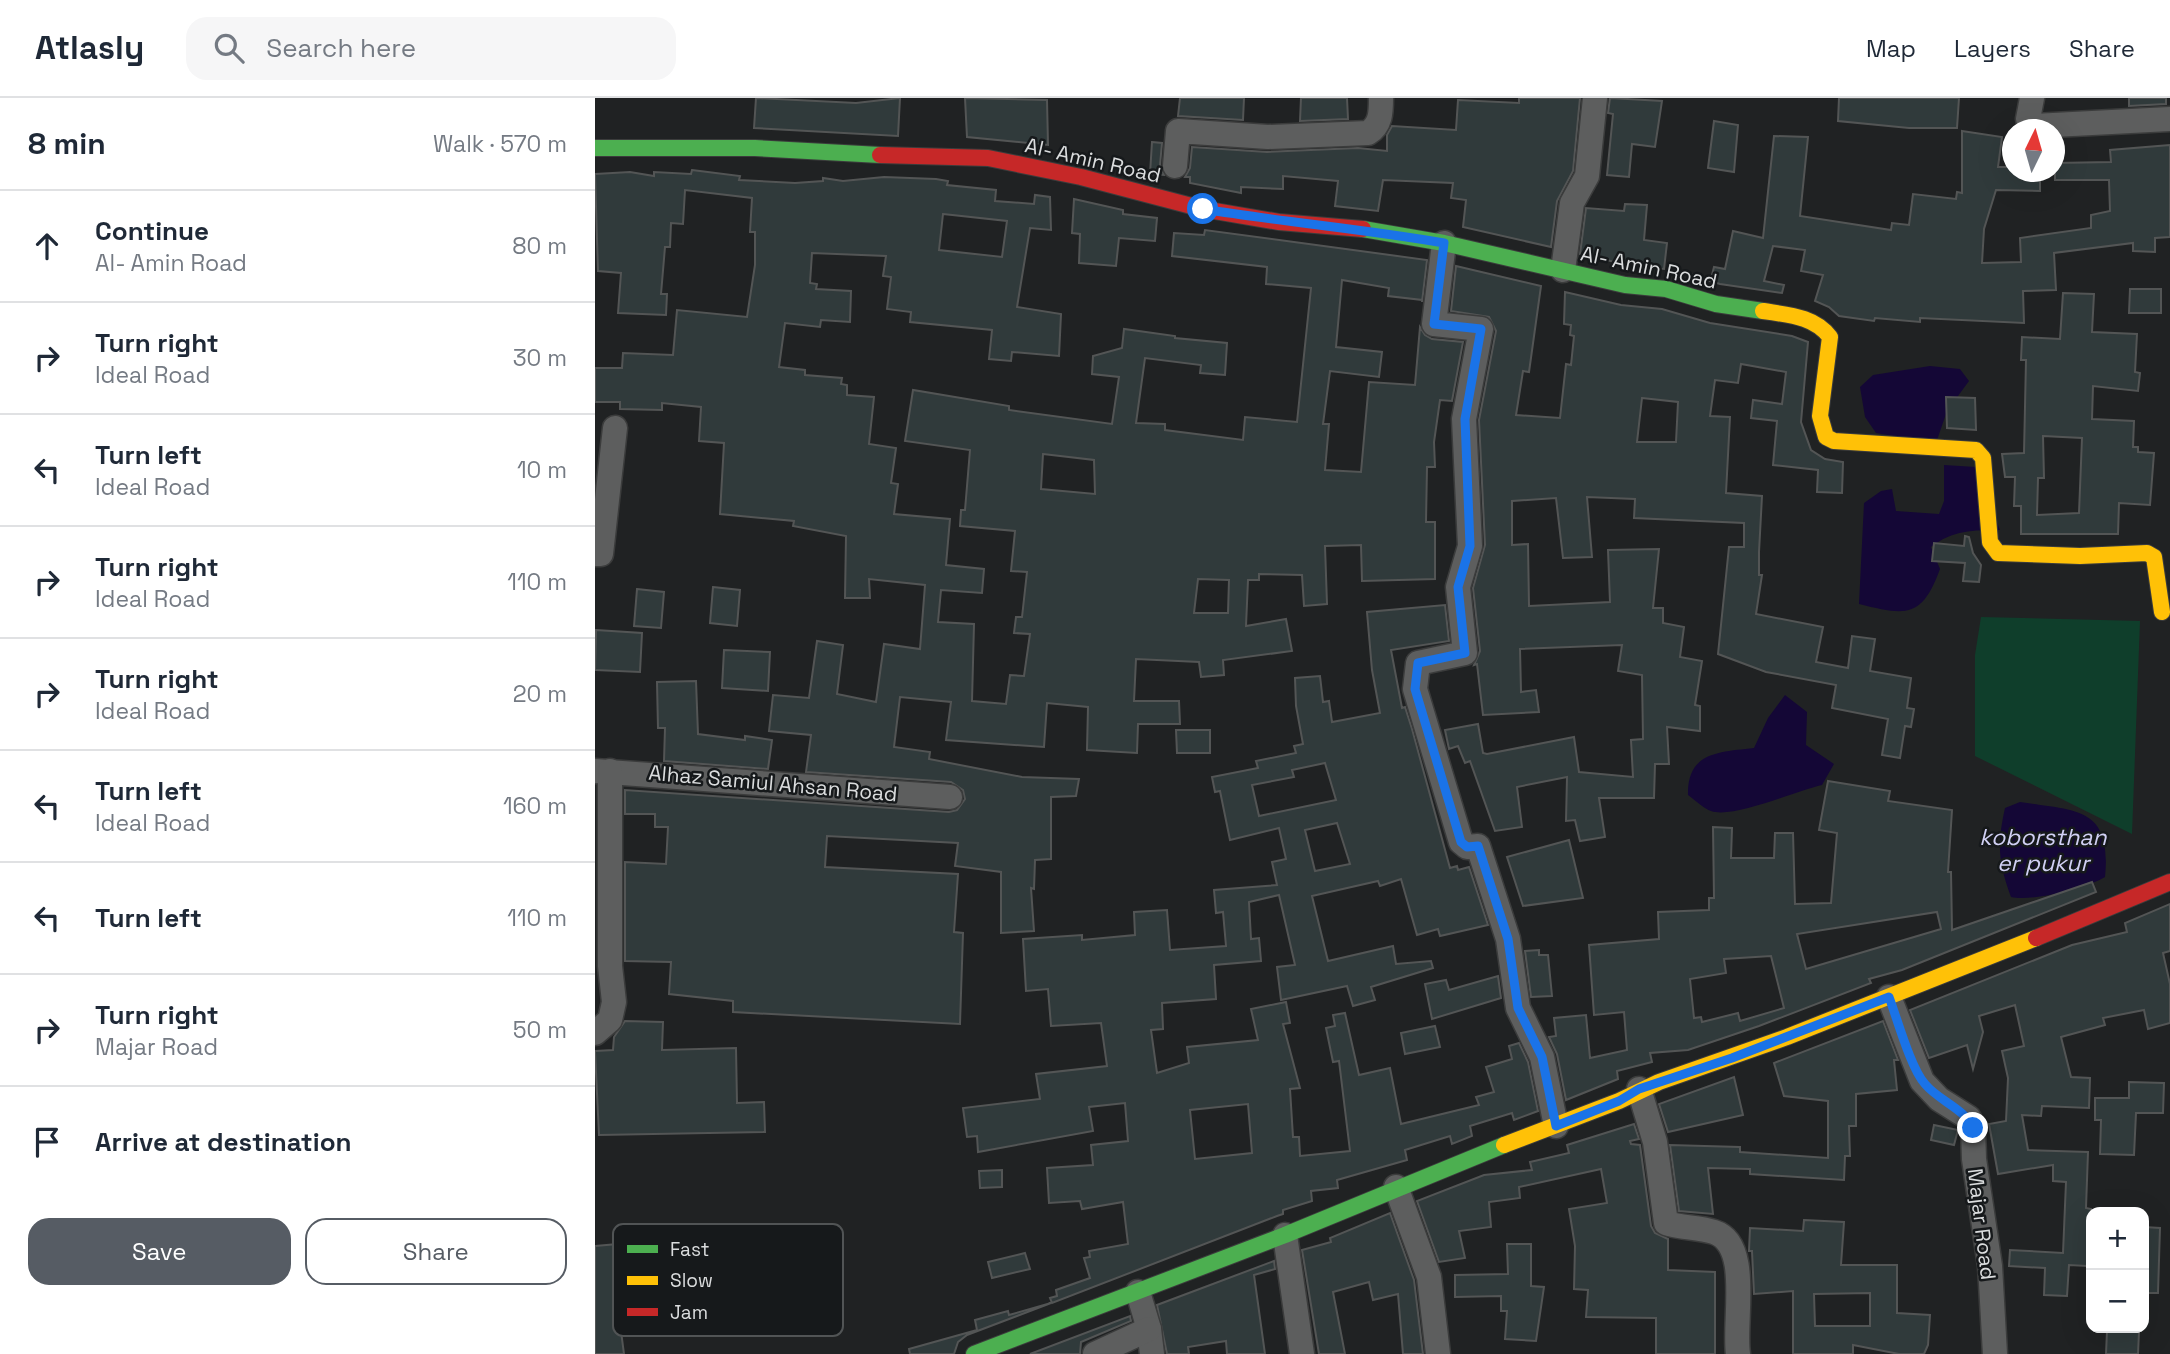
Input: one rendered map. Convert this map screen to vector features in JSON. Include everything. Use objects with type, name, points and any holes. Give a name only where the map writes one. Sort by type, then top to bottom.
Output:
[{"type":"street","points":[[1175,166],[1178,131],[1268,137],[1368,133],[1375,129],[1381,114],[1381,98]]},
{"type":"street","points":[[1563,270],[1572,203],[1587,176],[1595,98]]},
{"type":"street","points":[[2032,98],[2028,119],[2034,126],[2170,119]]},
{"type":"street","name":"Al- Amin Road","points":[[595,148],[755,148],[825,154],[988,158],[1081,177],[1203,209],[1279,222],[1364,229],[1444,243],[1625,285],[1666,289],[1716,304],[1797,316],[1821,325],[1830,337],[1820,416],[1826,437],[1834,440],[1976,450],[1983,458],[1990,542],[1998,553],[2080,556],[2147,553],[2154,557],[2162,612]]},
{"type":"street","points":[[1444,243],[1434,324],[1481,329],[1465,419],[1470,546],[1458,587],[1465,653],[1418,663],[1415,689],[1461,842],[1467,847],[1478,846],[1508,939],[1518,1008],[1542,1057],[1556,1126]]},
{"type":"street","points":[[595,554],[601,554],[615,428]]},
{"type":"street","points":[[595,1033],[610,1020],[614,1002],[610,966],[602,771]]},
{"type":"street","name":"Alhaz Samiul Ahsan Road","points":[[602,771],[950,797]]},
{"type":"street","points":[[974,1354],[1001,1349],[1285,1235],[1396,1187],[1619,1101],[1639,1089],[1732,1058],[2170,883]]},
{"type":"street","name":"Majar Road","points":[[1889,997],[1922,1081],[1939,1099],[1969,1118],[1973,1128],[1974,1159],[1990,1266],[1995,1354]]},
{"type":"street","points":[[1639,1089],[1655,1142],[1666,1223],[1715,1232],[1730,1242],[1739,1266],[1734,1332],[1738,1354]]},
{"type":"street","points":[[1396,1187],[1429,1277],[1438,1354]]},
{"type":"street","points":[[1285,1235],[1302,1354]]},
{"type":"street","points":[[1138,1292],[1149,1329],[1152,1354]]},
{"type":"street","points":[[1095,1354],[1149,1329]]},
{"type":"green space","points":[[1981,617],[2140,621],[2132,834],[1975,756],[1975,655]]},
{"type":"water","points":[[1930,366],[1960,369],[1969,381],[1947,411],[1936,443],[1876,433],[1865,417],[1860,387],[1873,375]]},
{"type":"water","points":[[1944,465],[1976,467],[2000,530],[1955,534],[1931,547],[1940,569],[1927,597],[1919,605],[1901,611],[1859,604],[1864,503],[1881,491],[1892,489],[1896,511],[1939,514],[1944,501]]},
{"type":"water","points":[[1785,695],[1807,712],[1806,745],[1834,764],[1822,785],[1749,808],[1721,812],[1708,810],[1688,795],[1689,781],[1699,762],[1717,753],[1754,748],[1768,718]]},
{"type":"water","name":"koborsthan er pukur","points":[[2020,802],[2073,811],[2096,824],[2103,837],[2106,854],[2105,877],[2059,893],[2032,898],[2011,897],[2001,863],[2001,832],[2005,808]]},
{"type":"building","points":[[756,98],[856,103],[900,98],[898,136],[754,128]]},
{"type":"building","points":[[965,98],[1047,100],[1048,145],[967,137]]},
{"type":"building","points":[[1180,98],[1244,98],[1243,120],[1178,116]]},
{"type":"building","points":[[1301,98],[1347,98],[1348,119],[1300,121]]},
{"type":"building","points":[[1519,98],[1580,98],[1573,171],[1557,201],[1551,247],[1463,227],[1466,200],[1451,198],[1453,183],[1383,180],[1378,211],[1335,206],[1338,181],[1283,176],[1283,189],[1241,187],[1241,193],[1190,183],[1190,177],[1185,177],[1190,168],[1192,147],[1267,152],[1358,148],[1387,151],[1387,135],[1392,126],[1456,130],[1458,100],[1519,103]]},
{"type":"building","points":[[1610,98],[1662,101],[1655,147],[1632,144],[1629,177],[1607,175],[1613,114],[1608,113]]},
{"type":"building","points":[[1839,98],[1959,98],[1957,128],[1909,128],[1838,121]]},
{"type":"building","points":[[2129,98],[2166,98],[2166,104],[2129,106]]},
{"type":"building","points":[[1714,121],[1738,125],[1734,172],[1708,168]]},
{"type":"building","points":[[1962,131],[2002,137],[1998,167],[2002,167],[2002,182],[2040,182],[2040,191],[1996,190],[1984,229],[1982,263],[2021,262],[2020,238],[2091,228],[2091,215],[2110,211],[2109,180],[2065,180],[2065,163],[2111,162],[2110,150],[2170,145],[2170,237],[2155,238],[2155,252],[2133,251],[2133,243],[2054,253],[2056,290],[2023,291],[2024,323],[1920,318],[1920,322],[1875,318],[1874,321],[1839,316],[1829,307],[1815,301],[1823,275],[1801,271],[1805,250],[1773,246],[1764,281],[1784,285],[1782,293],[1720,284],[1681,272],[1711,279],[1714,267],[1725,269],[1733,231],[1763,238],[1774,136],[1808,137],[1800,216],[1891,230],[1892,223],[1909,225],[1913,194],[1956,199],[1957,192],[1962,193]]},
{"type":"building","points":[[1152,142],[1162,143],[1160,165],[1164,175],[1150,174]]},
{"type":"building","points":[[692,170],[740,176],[739,180],[795,183],[823,181],[823,178],[843,181],[884,177],[936,179],[948,181],[947,185],[996,190],[995,201],[1034,204],[1035,195],[1050,197],[1051,230],[1030,228],[1017,307],[1061,314],[1059,356],[1012,352],[1011,361],[989,359],[992,330],[910,322],[911,312],[887,309],[891,277],[883,276],[886,256],[812,253],[810,283],[817,284],[816,289],[851,291],[850,322],[821,320],[820,327],[785,323],[779,367],[805,370],[805,375],[842,378],[841,384],[847,385],[847,395],[874,397],[869,444],[896,448],[891,483],[898,484],[894,514],[950,519],[946,565],[984,569],[982,593],[941,590],[938,622],[974,624],[972,701],[1006,704],[1010,675],[1024,676],[1030,634],[1014,633],[1016,617],[1022,617],[1027,572],[1011,571],[1015,531],[960,526],[961,510],[965,510],[970,450],[905,441],[913,390],[1009,406],[1009,410],[1112,424],[1119,377],[1092,374],[1093,356],[1122,348],[1124,329],[1227,343],[1225,375],[1200,373],[1201,365],[1145,358],[1136,423],[1165,424],[1165,430],[1243,440],[1245,417],[1297,422],[1311,288],[1266,284],[1267,267],[1172,256],[1174,233],[1204,235],[1205,230],[1427,260],[1422,302],[1388,296],[1389,288],[1342,280],[1336,347],[1382,352],[1379,377],[1330,371],[1323,424],[1329,424],[1325,470],[1361,472],[1369,382],[1415,385],[1420,327],[1425,335],[1432,339],[1463,342],[1452,401],[1440,400],[1434,442],[1435,467],[1427,467],[1426,522],[1435,522],[1435,579],[1362,581],[1361,545],[1325,546],[1327,604],[1304,606],[1302,575],[1259,574],[1259,580],[1248,580],[1246,626],[1286,619],[1292,651],[1223,660],[1224,675],[1201,677],[1199,662],[1136,659],[1134,701],[1179,701],[1180,724],[1138,724],[1137,753],[1087,750],[1088,707],[1047,703],[1044,747],[946,740],[951,702],[900,697],[894,747],[930,752],[929,759],[1022,777],[1079,779],[1076,796],[1051,797],[1051,859],[1035,860],[1034,889],[1031,888],[1034,931],[1001,933],[1001,872],[955,866],[958,843],[827,836],[825,867],[958,874],[954,932],[963,933],[960,1024],[733,1012],[733,1001],[669,994],[671,962],[625,961],[625,862],[666,864],[668,827],[655,827],[655,814],[625,814],[625,790],[949,812],[957,810],[965,799],[963,790],[951,782],[806,772],[811,735],[769,731],[773,695],[809,698],[817,641],[843,645],[837,694],[876,702],[884,644],[920,649],[925,585],[869,579],[870,598],[845,598],[846,536],[793,526],[794,521],[720,514],[724,443],[699,441],[701,407],[662,403],[662,410],[620,409],[620,402],[595,402],[595,368],[622,368],[623,353],[673,355],[677,310],[747,317],[755,265],[755,232],[750,232],[752,198],[685,190],[683,224],[671,223],[670,247],[665,247],[661,294],[667,294],[666,315],[618,313],[621,273],[598,271],[595,174],[691,174]],"holes":[[[943,214],[1007,221],[1002,257],[939,250]],[[1043,454],[1094,460],[1095,494],[1041,489]],[[1198,579],[1229,580],[1228,613],[1194,613]]]},
{"type":"building","points":[[1074,199],[1123,210],[1123,214],[1157,218],[1155,241],[1119,238],[1116,266],[1079,263],[1080,234],[1072,233]]},
{"type":"building","points":[[1625,204],[1647,205],[1644,240],[1667,243],[1664,269],[1628,265],[1580,254],[1586,208],[1624,211]]},
{"type":"building","points":[[1456,266],[1541,286],[1529,372],[1523,371],[1516,415],[1560,418],[1566,364],[1571,365],[1574,336],[1570,335],[1571,325],[1564,324],[1565,292],[1621,305],[1662,309],[1710,323],[1792,336],[1808,342],[1801,422],[1811,450],[1825,459],[1843,462],[1842,493],[1817,492],[1818,470],[1773,465],[1777,421],[1751,418],[1753,400],[1782,404],[1786,372],[1741,364],[1738,383],[1715,380],[1710,416],[1730,417],[1726,493],[1762,496],[1759,575],[1762,575],[1756,614],[1823,627],[1816,662],[1848,668],[1852,636],[1875,639],[1870,671],[1911,678],[1907,708],[1914,709],[1911,727],[1905,726],[1900,758],[1882,755],[1888,719],[1832,708],[1836,685],[1766,672],[1718,654],[1729,547],[1744,547],[1744,523],[1634,518],[1635,499],[1587,497],[1592,557],[1563,558],[1556,498],[1512,501],[1512,545],[1528,544],[1529,606],[1610,602],[1608,550],[1659,549],[1653,608],[1663,608],[1663,623],[1684,627],[1680,657],[1702,661],[1695,705],[1700,706],[1700,731],[1667,727],[1669,764],[1655,764],[1654,798],[1599,798],[1605,837],[1580,841],[1575,820],[1566,821],[1567,777],[1517,787],[1522,827],[1495,831],[1470,761],[1465,763],[1458,746],[1449,749],[1445,730],[1478,724],[1483,753],[1487,754],[1574,737],[1579,772],[1633,777],[1631,740],[1643,739],[1642,675],[1618,671],[1622,645],[1520,649],[1521,692],[1536,690],[1539,712],[1483,715],[1477,664],[1474,665],[1480,651],[1473,588],[1485,545],[1479,420],[1496,331],[1489,317],[1451,311]],"holes":[[[1642,398],[1678,402],[1676,442],[1637,442]]]},
{"type":"building","points":[[2130,289],[2161,289],[2161,313],[2129,313]]},
{"type":"building","points":[[2063,293],[2094,294],[2092,332],[2137,334],[2135,372],[2140,373],[2138,391],[2093,386],[2092,419],[2134,421],[2133,447],[2138,447],[2138,452],[2154,453],[2150,505],[2119,503],[2118,534],[2021,534],[2021,506],[2014,506],[2015,477],[2005,477],[2002,454],[2024,453],[2026,360],[2021,360],[2022,337],[2060,339]],"holes":[[[2043,436],[2082,438],[2079,513],[2037,515],[2038,478],[2044,478]]]},
{"type":"building","points":[[1946,397],[1975,398],[1976,430],[1947,428]]},
{"type":"building","points":[[1965,536],[1969,537],[1973,553],[1981,565],[1979,582],[1963,581],[1965,563],[1932,561],[1934,543],[1964,546]]},
{"type":"building","points":[[713,587],[740,590],[737,626],[710,623]]},
{"type":"building","points":[[637,589],[664,592],[661,628],[634,626]]},
{"type":"building","points":[[1445,605],[1449,641],[1391,650],[1402,708],[1405,707],[1412,729],[1450,868],[1457,866],[1458,870],[1469,867],[1488,925],[1440,936],[1438,929],[1417,935],[1401,879],[1380,886],[1378,881],[1312,896],[1328,961],[1393,946],[1396,964],[1431,961],[1433,968],[1371,987],[1375,1000],[1353,1006],[1347,986],[1281,1000],[1277,967],[1295,965],[1279,895],[1249,902],[1251,939],[1259,938],[1261,961],[1214,965],[1216,999],[1162,1003],[1163,1029],[1151,1030],[1157,1073],[1189,1063],[1187,1047],[1258,1040],[1251,1009],[1286,1002],[1290,1023],[1283,1024],[1300,1088],[1290,1089],[1293,1137],[1299,1137],[1300,1156],[1350,1151],[1339,1061],[1333,1062],[1326,1028],[1335,1026],[1333,1015],[1345,1013],[1359,1075],[1390,1068],[1401,1124],[1479,1105],[1476,1097],[1494,1092],[1486,1067],[1512,1059],[1509,1046],[1519,1043],[1528,1062],[1538,1111],[1514,1120],[1512,1113],[1470,1126],[1472,1136],[1452,1144],[1450,1136],[1405,1150],[1407,1160],[1337,1180],[1338,1188],[1311,1191],[1312,1201],[1283,1210],[1283,1214],[1052,1303],[1050,1298],[1057,1296],[1056,1290],[1090,1278],[1084,1258],[1090,1257],[1089,1251],[1128,1244],[1123,1202],[1082,1209],[1080,1201],[1049,1203],[1047,1168],[1093,1165],[1091,1145],[1128,1141],[1125,1103],[1089,1107],[1093,1131],[978,1152],[977,1136],[967,1137],[963,1108],[1040,1099],[1036,1074],[1107,1066],[1101,1023],[1051,1026],[1048,989],[1026,991],[1023,939],[1082,935],[1082,940],[1135,935],[1134,912],[1167,910],[1170,950],[1226,946],[1223,912],[1216,913],[1214,890],[1277,885],[1272,862],[1286,859],[1279,828],[1230,840],[1220,791],[1215,792],[1212,777],[1258,768],[1256,761],[1296,753],[1294,746],[1303,744],[1296,706],[1295,678],[1320,676],[1323,702],[1329,701],[1332,722],[1380,713],[1372,670],[1367,612]],"holes":[[[1325,763],[1336,800],[1259,816],[1252,785],[1294,777],[1292,770]],[[1337,823],[1350,864],[1315,871],[1305,830]],[[1248,1104],[1252,1153],[1195,1159],[1190,1110]]]},
{"type":"building","points":[[596,630],[642,633],[640,672],[595,670]]},
{"type":"building","points":[[724,650],[770,652],[768,691],[722,688]]},
{"type":"building","points":[[696,681],[698,734],[745,740],[745,736],[772,740],[768,769],[664,761],[665,728],[658,728],[657,682]]},
{"type":"building","points":[[1176,730],[1210,730],[1210,753],[1177,753]]},
{"type":"building","points":[[1828,781],[1890,791],[1888,801],[1952,810],[1948,872],[1951,872],[1952,930],[2092,882],[2096,892],[1902,970],[1869,979],[1871,983],[1759,1026],[1688,1050],[1650,1053],[1652,1062],[1617,1071],[1618,1079],[1566,1100],[1557,1054],[1549,1037],[1556,1036],[1554,1018],[1586,1015],[1590,1058],[1627,1050],[1624,1012],[1594,1015],[1589,945],[1659,939],[1658,912],[1709,910],[1709,898],[1714,898],[1713,827],[1732,828],[1731,858],[1774,858],[1775,833],[1793,833],[1795,904],[1831,903],[1837,833],[1819,830]],"holes":[[[1937,912],[1941,929],[1806,969],[1797,934]],[[1771,956],[1784,1008],[1740,1021],[1738,1013],[1702,1022],[1701,1017],[1694,1018],[1690,979],[1726,973],[1724,959]]]},
{"type":"building","points":[[1569,840],[1583,898],[1523,906],[1507,857]]},
{"type":"building","points":[[2170,904],[2170,951],[2163,953],[2170,984],[2170,1023],[2148,1029],[2144,1010],[2103,1018],[2105,1025],[2061,1037],[2071,1077],[2090,1078],[2089,1108],[2042,1106],[2041,1116],[2022,1115],[2028,1150],[2088,1152],[2086,1266],[2069,1265],[2067,1296],[2044,1295],[2045,1268],[2009,1266],[2010,1250],[2063,1253],[2066,1182],[2053,1181],[2053,1165],[1998,1174],[1989,1124],[2006,1121],[2008,1078],[2002,1051],[2024,1046],[2015,1005],[1979,1016],[1983,1032],[1973,1069],[1967,1045],[1929,1058],[1910,1010],[2072,945],[2127,932],[2125,923]]},
{"type":"building","points":[[1539,950],[1539,955],[1548,955],[1552,996],[1531,997],[1525,951]]},
{"type":"building","points":[[1498,976],[1501,998],[1432,1019],[1425,984],[1446,980],[1449,990]]},
{"type":"building","points":[[625,1021],[663,1022],[662,1050],[736,1048],[737,1103],[764,1102],[765,1132],[599,1135],[595,1051],[613,1050],[614,1037]]},
{"type":"building","points":[[1883,1021],[1898,1060],[1894,1060],[1897,1090],[1856,1094],[1856,1126],[1849,1126],[1850,1156],[1845,1156],[1844,1180],[1750,1174],[1750,1169],[1708,1168],[1713,1214],[1679,1211],[1670,1145],[1740,1147],[1740,1152],[1828,1158],[1828,1101],[1784,1096],[1774,1063]]},
{"type":"building","points":[[1435,1026],[1440,1047],[1405,1054],[1401,1033]]},
{"type":"building","points":[[1734,1077],[1743,1115],[1668,1132],[1659,1104]]},
{"type":"building","points":[[2129,1082],[2164,1083],[2163,1113],[2136,1113],[2134,1155],[2100,1154],[2101,1120],[2095,1120],[2095,1098],[2129,1098]]},
{"type":"building","points":[[1634,1124],[1639,1139],[1630,1141],[1631,1144],[1640,1145],[1651,1226],[1655,1233],[1668,1239],[1668,1270],[1715,1272],[1715,1354],[1656,1354],[1656,1318],[1586,1317],[1588,1290],[1574,1289],[1575,1246],[1569,1209],[1607,1203],[1601,1169],[1519,1187],[1520,1198],[1489,1202],[1491,1227],[1459,1231],[1465,1258],[1439,1262],[1417,1201],[1484,1175],[1532,1170],[1530,1162],[1569,1153],[1567,1145]]},
{"type":"building","points":[[1934,1125],[1958,1130],[1954,1145],[1931,1140]]},
{"type":"building","points":[[1002,1170],[1002,1187],[980,1188],[979,1171]]},
{"type":"building","points":[[1390,1213],[1414,1280],[1423,1354],[1403,1354],[1398,1294],[1373,1300],[1369,1282],[1333,1292],[1345,1354],[1319,1354],[1302,1250],[1331,1242],[1330,1238]]},
{"type":"building","points":[[1804,1220],[1844,1222],[1841,1265],[1897,1265],[1897,1313],[1930,1315],[1928,1345],[1924,1354],[1899,1354],[1853,1345],[1853,1354],[1793,1354],[1793,1291],[1754,1294],[1752,1251],[1749,1251],[1750,1228],[1803,1231]],"holes":[[[1870,1293],[1870,1326],[1815,1326],[1814,1294]]]},
{"type":"building","points":[[2149,1227],[2160,1228],[2158,1293],[2149,1293]]},
{"type":"building","points":[[613,1244],[613,1336],[622,1336],[624,1354],[595,1354],[595,1246]]},
{"type":"building","points":[[1507,1244],[1531,1244],[1531,1286],[1544,1287],[1536,1341],[1505,1339],[1507,1311],[1501,1311],[1501,1296],[1455,1297],[1455,1275],[1508,1274]]},
{"type":"building","points":[[1025,1253],[1030,1269],[992,1278],[988,1262]]},
{"type":"building","points":[[1274,1261],[1275,1269],[1254,1275],[1265,1354],[1227,1354],[1226,1341],[1188,1347],[1189,1354],[1167,1354],[1157,1305]]},
{"type":"building","points":[[1051,1303],[967,1335],[958,1342],[954,1354],[910,1354],[909,1349],[977,1330],[975,1320],[1008,1311],[1009,1315]]},
{"type":"building","points":[[1130,1316],[1131,1321],[1081,1342],[1080,1354],[1030,1354]]},
{"type":"building","points":[[2107,1333],[2139,1333],[2138,1354],[2106,1354]]},
{"type":"traffic: fast","points":[[595,148],[755,148],[880,155]]},
{"type":"traffic: fast","points":[[1363,229],[1444,243],[1625,285],[1666,289],[1716,304],[1763,311]]},
{"type":"traffic: fast","points":[[974,1354],[1285,1235],[1504,1145]]},
{"type":"traffic: slow","points":[[1763,311],[1791,315],[1808,321],[1824,330],[1830,337],[1820,416],[1826,437],[1834,441],[1976,450],[1983,458],[1990,542],[1998,553],[2080,556],[2147,553],[2154,557],[2162,612]]},
{"type":"traffic: slow","points":[[1504,1145],[1619,1101],[1659,1082],[1787,1037],[2036,938]]},
{"type":"traffic: jam","points":[[880,155],[988,158],[1081,177],[1203,209],[1279,222],[1363,229]]},
{"type":"traffic: jam","points":[[2036,938],[2170,882]]},
{"type":"route","points":[[1203,209],[1279,222],[1364,229],[1444,243],[1434,324],[1481,329],[1465,419],[1470,546],[1458,587],[1465,653],[1425,659],[1418,663],[1415,689],[1461,842],[1467,847],[1478,846],[1508,939],[1518,1008],[1542,1057],[1556,1126],[1619,1101],[1639,1089],[1732,1058],[1889,997],[1922,1081],[1939,1099],[1969,1118],[1973,1128]]}]
